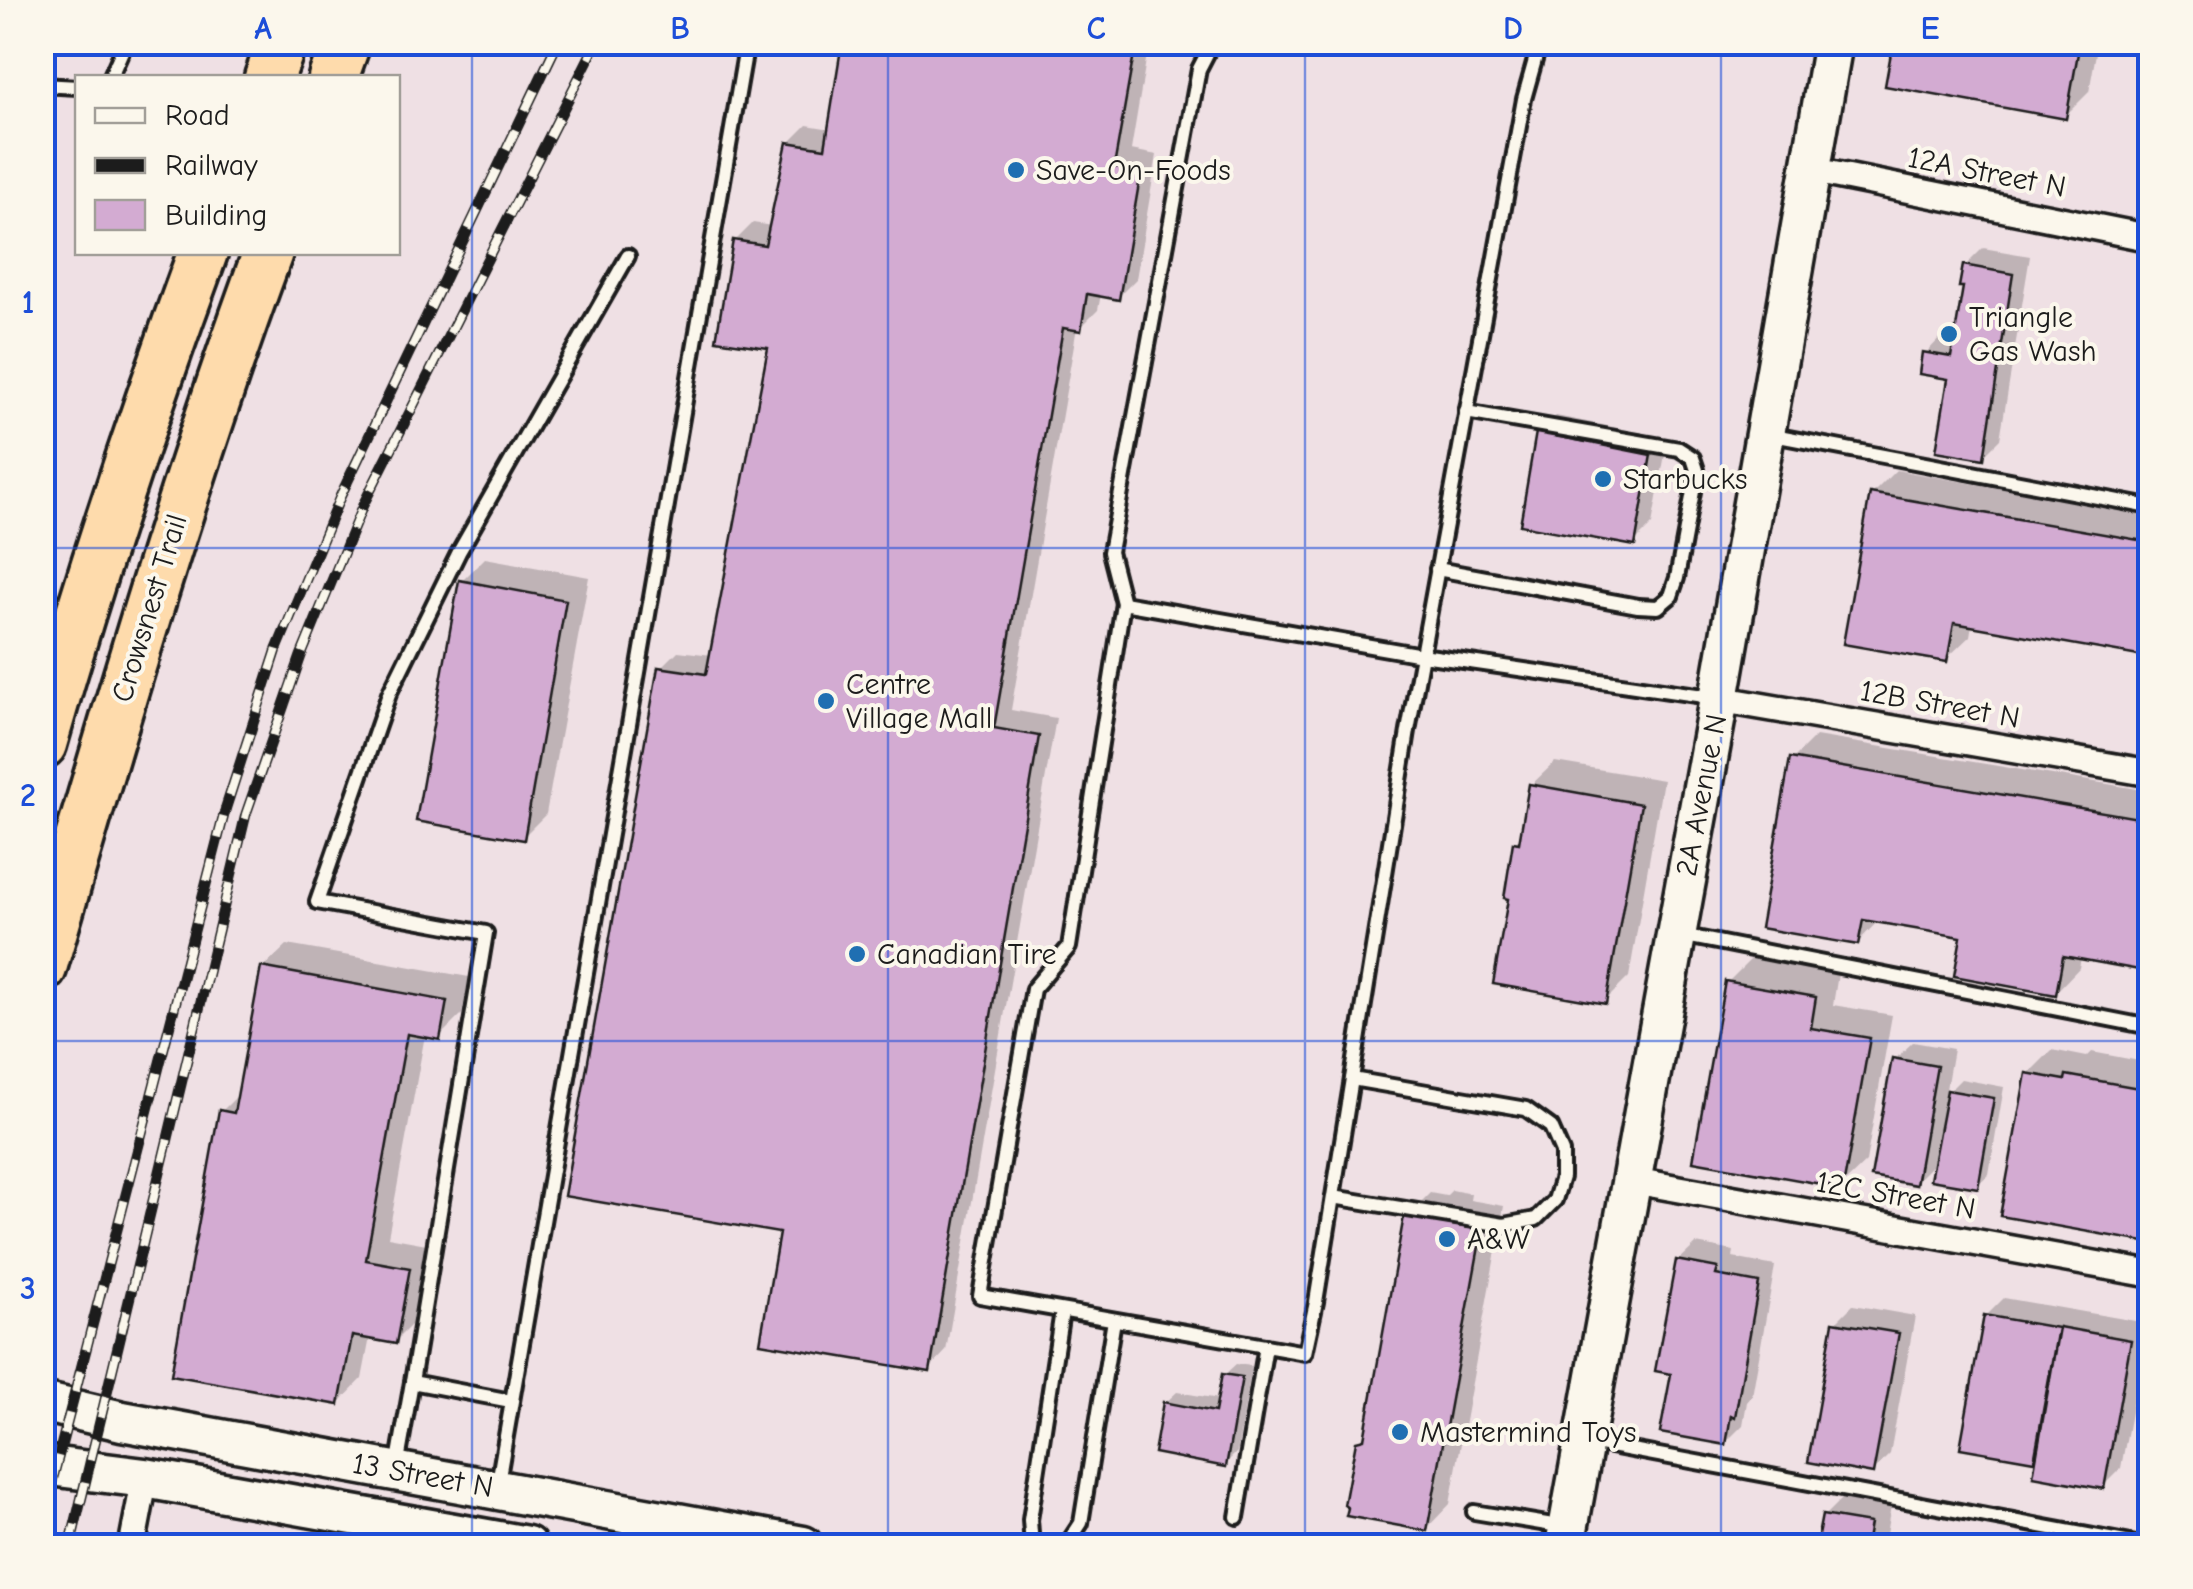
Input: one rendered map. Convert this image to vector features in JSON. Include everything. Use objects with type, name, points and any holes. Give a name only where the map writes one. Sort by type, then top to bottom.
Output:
[{"type":"highway","points":[[269,75],[282,42]]},
{"type":"highway","points":[[334,75],[346,42]]},
{"type":"highway","name":"Crowsnest Trail","points":[[42,744],[79,612],[202,255]]},
{"type":"highway","name":"Crowsnest Trail","points":[[42,968],[211,407],[267,255]]},
{"type":"street","name":"2A Avenue N","points":[[1566,1537],[1834,42]]},
{"type":"street","name":"12A Street N","points":[[1811,170],[2150,238]]},
{"type":"street","name":"12B Street N","points":[[1719,699],[2150,773]]},
{"type":"street","name":"12C Street N","points":[[1630,1180],[2150,1274]]},
{"type":"street","name":"13 Street N","points":[[42,1402],[122,1421],[803,1546]]},
{"type":"street","name":"13 Street N","points":[[42,1464],[145,1478],[526,1546]]},
{"type":"street","points":[[132,1546],[145,1478]]},
{"type":"lane","points":[[111,75],[126,42]]},
{"type":"lane","points":[[496,1488],[747,42]]},
{"type":"lane","points":[[1213,42],[1199,69],[1110,552],[1123,603],[1069,947],[1033,989],[980,1296],[1305,1353],[1437,569],[1524,99],[1540,42]]},
{"type":"lane","points":[[42,84],[75,88]]},
{"type":"lane","points":[[396,1471],[486,933],[317,902],[389,694],[458,552],[628,256]]},
{"type":"lane","points":[[1437,569],[1658,607],[1671,596],[1697,470],[1693,458],[1679,449],[1466,412]]},
{"type":"lane","points":[[1765,433],[2150,507]]},
{"type":"lane","points":[[1123,603],[1422,656],[1719,699]]},
{"type":"lane","points":[[1674,934],[2150,1027]]},
{"type":"lane","points":[[1333,1197],[1504,1225],[1536,1219],[1555,1200],[1562,1177],[1562,1152],[1551,1127],[1526,1109],[1352,1079]]},
{"type":"lane","points":[[1032,1546],[1030,1520],[1062,1310]]},
{"type":"lane","points":[[1066,1546],[1081,1523],[1114,1320]]},
{"type":"lane","points":[[1237,1518],[1266,1346]]},
{"type":"lane","points":[[412,1382],[511,1402]]},
{"type":"lane","points":[[1584,1442],[2147,1546]]},
{"type":"lane","points":[[1474,1512],[1566,1537]]},
{"type":"building","name":"Centre Village Mall","points":[[842,42],[1136,42],[1114,167],[1141,172],[1119,300],[1087,294],[1081,331],[1063,328],[994,728],[1039,736],[930,1372],[760,1343],[779,1233],[564,1196],[658,667],[706,674],[768,348],[716,340],[733,240],[765,245],[787,142],[825,148]]},
{"type":"building","points":[[1893,42],[2080,42],[2066,119],[1885,86]]},
{"type":"building","points":[[1963,265],[2013,274],[1984,459],[1936,451],[1948,379],[1919,374],[1922,352],[1951,357]]},
{"type":"building","points":[[1536,432],[1651,455],[1635,546],[1520,525]]},
{"type":"building","points":[[1870,493],[2150,542],[2150,658],[1954,623],[1947,662],[1843,644]]},
{"type":"building","points":[[459,580],[566,600],[524,840],[416,821]]},
{"type":"building","points":[[1790,758],[2150,820],[2150,972],[2063,956],[2056,995],[1954,976],[1961,937],[1863,920],[1858,945],[1760,928]]},
{"type":"building","points":[[1529,784],[1641,804],[1606,1004],[1493,984],[1513,842],[1519,843]]},
{"type":"building","points":[[261,967],[447,1001],[440,1040],[407,1034],[366,1260],[410,1268],[396,1344],[352,1336],[339,1405],[171,1375],[219,1110],[234,1113]]},
{"type":"building","points":[[1725,981],[1816,997],[1811,1028],[1870,1038],[1843,1188],[1693,1161]]},
{"type":"building","points":[[1892,1058],[1937,1066],[1916,1185],[1871,1177]]},
{"type":"building","points":[[2026,1073],[2065,1080],[2066,1075],[2139,1088],[2137,1102],[2150,1104],[2150,1243],[2000,1216]]},
{"type":"building","points":[[1947,1090],[1994,1098],[1978,1188],[1930,1180]]},
{"type":"building","points":[[1426,1213],[1449,1217],[1448,1224],[1482,1230],[1427,1531],[1346,1516],[1348,1508],[1344,1505],[1356,1441],[1364,1439],[1404,1216],[1425,1219]]},
{"type":"building","points":[[1676,1260],[1718,1268],[1716,1275],[1759,1283],[1735,1417],[1731,1415],[1726,1445],[1660,1433],[1671,1374],[1655,1371]]},
{"type":"building","points":[[1984,1315],[2058,1328],[2034,1461],[1960,1448]]},
{"type":"building","points":[[1833,1322],[1899,1333],[1873,1474],[1808,1462]]},
{"type":"building","points":[[2059,1327],[2131,1340],[2104,1489],[2033,1476]]},
{"type":"building","points":[[1222,1374],[1242,1377],[1226,1467],[1154,1453],[1163,1402],[1215,1412]]},
{"type":"building","points":[[1822,1515],[1870,1523],[1866,1546],[1816,1546]]},
{"type":"railway","points":[[42,1520],[226,807],[277,649],[340,497],[558,42]]},
{"type":"railway","points":[[70,1546],[246,814],[301,656],[363,505],[597,42]]},
{"type":"place","name":"Save-On-Foods","points":[[1016,170]]},
{"type":"place","name":"Triangle Gas Wash","points":[[1949,334]]},
{"type":"place","name":"Starbucks","points":[[1603,479]]},
{"type":"place","name":"Centre Village Mall","points":[[826,701]]},
{"type":"place","name":"Canadian Tire","points":[[857,954]]},
{"type":"place","name":"A&W","points":[[1447,1239]]},
{"type":"place","name":"Mastermind Toys","points":[[1400,1432]]}]
